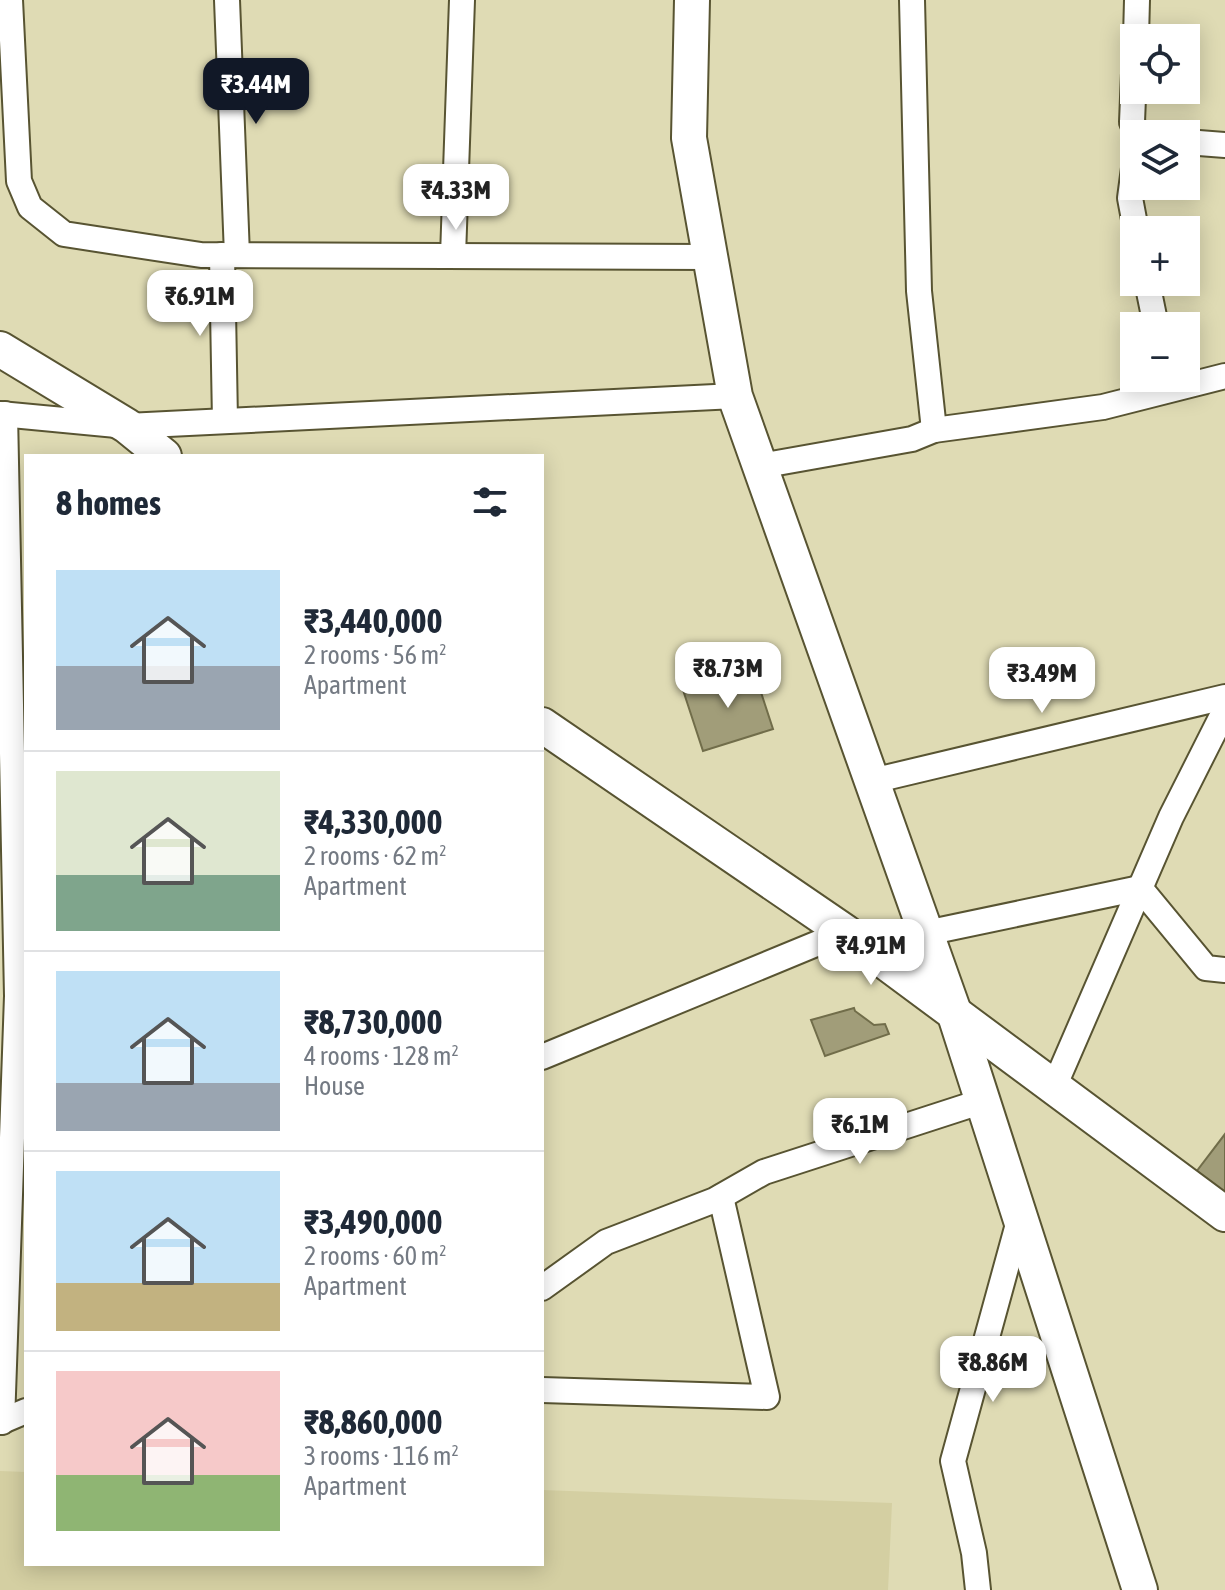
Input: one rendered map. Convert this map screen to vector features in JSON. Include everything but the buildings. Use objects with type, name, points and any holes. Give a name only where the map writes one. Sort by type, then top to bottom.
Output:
[{"type":"main road","points":[[692,0],[689,138],[735,396],[954,1012],[1140,1590]]},
{"type":"main road","points":[[0,349],[127,426],[162,454]]},
{"type":"main road","points":[[544,726],[845,932],[1225,1214]]},
{"type":"street","points":[[10,0],[19,181],[30,207],[64,234],[201,255],[710,257]]},
{"type":"street","points":[[225,421],[230,255],[227,0]]},
{"type":"street","points":[[453,256],[462,0]]},
{"type":"street","points":[[912,0],[919,291],[934,430]]},
{"type":"street","points":[[1136,24],[1137,0]]},
{"type":"street","points":[[1200,143],[1225,145]]},
{"type":"street","points":[[1200,379],[1225,376]]},
{"type":"street","points":[[760,466],[912,439],[934,430],[1103,407],[1144,392]]},
{"type":"street","points":[[24,1412],[1,1422],[17,996],[3,414],[127,426],[735,396]]},
{"type":"street","points":[[872,781],[1225,697]]},
{"type":"street","points":[[1054,1087],[1171,817],[1213,756],[1225,710]]},
{"type":"street","points":[[926,933],[1140,888]]},
{"type":"street","points":[[1140,888],[1206,968],[1225,970]]},
{"type":"street","points":[[544,1056],[845,932]]},
{"type":"street","points":[[544,1287],[606,1242],[721,1197],[764,1172],[983,1101]]},
{"type":"street","points":[[544,1390],[767,1397],[721,1197]]},
{"type":"street","points":[[978,1590],[974,1553],[953,1461],[1020,1217]]},
{"type":"shaded area","points":[[0,1471],[24,1472],[24,1566],[544,1566],[544,1490],[892,1503],[888,1590],[0,1590]]}]
